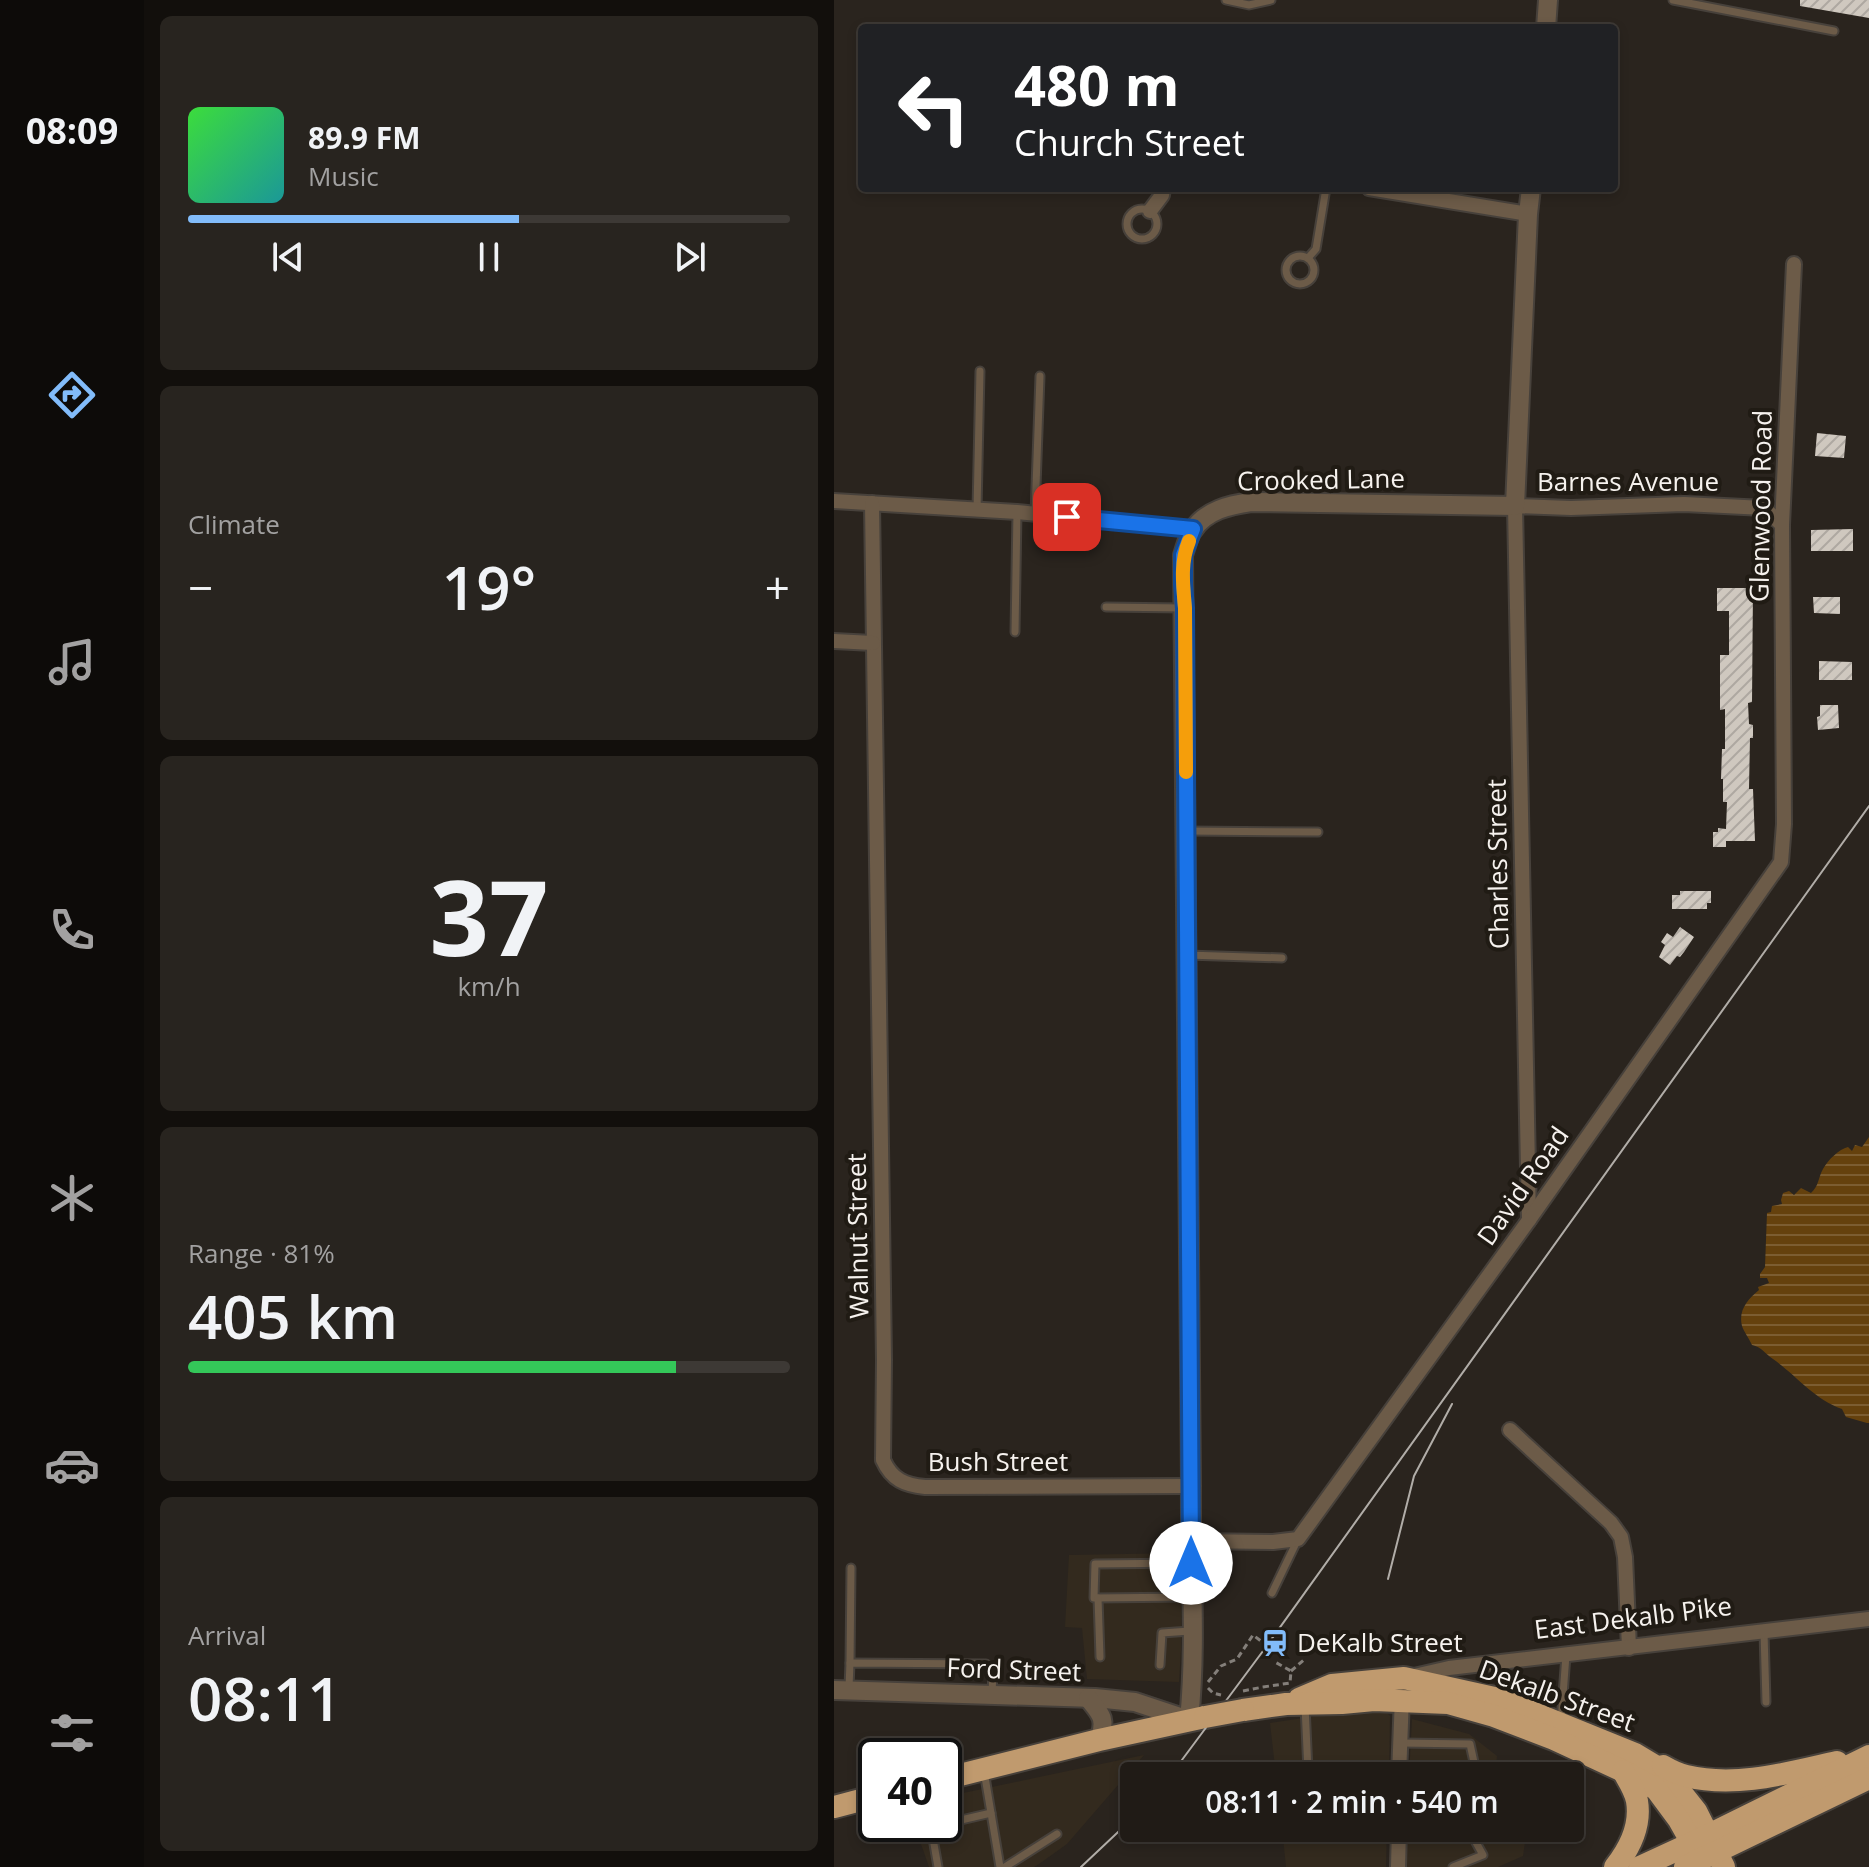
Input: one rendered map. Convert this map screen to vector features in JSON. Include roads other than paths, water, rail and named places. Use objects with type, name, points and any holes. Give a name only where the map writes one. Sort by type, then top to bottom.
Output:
[{"type":"highway","name":"Dekalb Street","points":[[962,1774],[1197,1718],[1296,1704],[1332,1685],[1499,1699],[1558,1731],[1629,1762],[1665,1772],[1696,1811],[1705,1854]]},
{"type":"highway","points":[[1615,1867],[1637,1828],[1637,1800],[1629,1762],[1685,1776],[1725,1780],[1764,1778],[1869,1756]]},
{"type":"highway","points":[[1705,1854],[1869,1756]]},
{"type":"highway","points":[[1640,1867],[1705,1854],[1869,1778]]},
{"type":"highway","points":[[834,1807],[858,1801]]},
{"type":"street","points":[[1546,24],[1548,0]]},
{"type":"street","points":[[1150,211],[1162,192]]},
{"type":"street","points":[[1393,192],[1528,214]]},
{"type":"street","points":[[1515,506],[1531,192]]},
{"type":"street","name":"Glenwood Road","points":[[1783,750],[1782,525],[1794,264]]},
{"type":"street","points":[[834,501],[1017,512],[1193,529],[1183,555],[1183,584],[1190,1541],[1197,1718]]},
{"type":"street","name":"Crooked Lane","points":[[1193,529],[1211,513],[1229,505],[1251,502],[1515,506]]},
{"type":"street","name":"Walnut Street","points":[[872,503],[884,1393]]},
{"type":"street","name":"Barnes Avenue","points":[[1515,506],[1571,508],[1684,504],[1764,508],[1782,525]]},
{"type":"street","name":"Charles Street","points":[[1515,506],[1529,1220]]},
{"type":"street","points":[[834,641],[873,643]]},
{"type":"street","name":"David Road","points":[[1298,1539],[1529,1220],[1781,862],[1783,750]]},
{"type":"street","name":"Bush Street","points":[[884,1393],[883,1460],[891,1474],[906,1485],[1191,1486]]},
{"type":"street","points":[[1510,1430],[1611,1523],[1621,1537],[1628,1595],[1629,1648]]},
{"type":"street","points":[[1190,1541],[1273,1542],[1298,1539]]},
{"type":"street","name":"East Dekalb Pike","points":[[1403,1689],[1449,1668],[1869,1619]]},
{"type":"street","points":[[1399,1762],[1403,1689]]},
{"type":"street","name":"Ford Street","points":[[841,1690],[1088,1698],[1135,1702],[1197,1718]]},
{"type":"street","points":[[1088,1698],[1104,1723],[1099,1740]]},
{"type":"street","points":[[1398,1867],[1399,1842]]},
{"type":"lane","points":[[1226,0],[1249,5],[1271,0]]},
{"type":"lane","points":[[1673,0],[1714,3],[1834,31]]},
{"type":"lane","points":[[1308,258],[1316,249],[1325,192]]},
{"type":"lane","points":[[1139,209],[1150,211],[1156,221],[1154,232],[1144,238],[1133,236],[1127,226],[1129,215],[1139,209]]},
{"type":"lane","points":[[1297,256],[1308,258],[1314,267],[1312,278],[1303,284],[1292,282],[1286,273],[1288,262],[1297,256]]},
{"type":"lane","points":[[977,510],[980,371]]},
{"type":"lane","points":[[1035,514],[1040,376]]},
{"type":"lane","points":[[1015,632],[1017,512]]},
{"type":"lane","points":[[1106,607],[1185,608]]},
{"type":"lane","points":[[1187,831],[1318,832]]},
{"type":"lane","points":[[1187,955],[1282,958]]},
{"type":"lane","points":[[1272,1593],[1298,1539]]},
{"type":"lane","points":[[1191,1563],[1095,1564],[1094,1598],[1192,1597]]},
{"type":"lane","points":[[841,1690],[850,1663],[851,1568]]},
{"type":"lane","points":[[1098,1598],[1100,1657]]},
{"type":"lane","points":[[1160,1665],[1162,1633],[1192,1631]]},
{"type":"lane","points":[[1764,1631],[1766,1702]]},
{"type":"lane","points":[[1558,1731],[1566,1655]]},
{"type":"lane","points":[[850,1663],[986,1664],[993,1673],[992,1695]]},
{"type":"lane","points":[[1296,1704],[1306,1762]]},
{"type":"lane","points":[[1400,1743],[1470,1744],[1474,1762]]},
{"type":"lane","points":[[984,1769],[1002,1867],[1057,1834]]},
{"type":"lane","points":[[938,1867],[931,1827],[991,1813]]},
{"type":"lane","points":[[1453,1867],[1483,1855],[1476,1842]]},
{"type":"tram line","points":[[1180,1762],[1869,806]]},
{"type":"tram line","points":[[1388,1579],[1414,1476],[1452,1404]]},
{"type":"tram line","points":[[1081,1867],[1120,1830]]},
{"type":"place","name":"DeKalb Street","points":[[1275,1643]]}]
